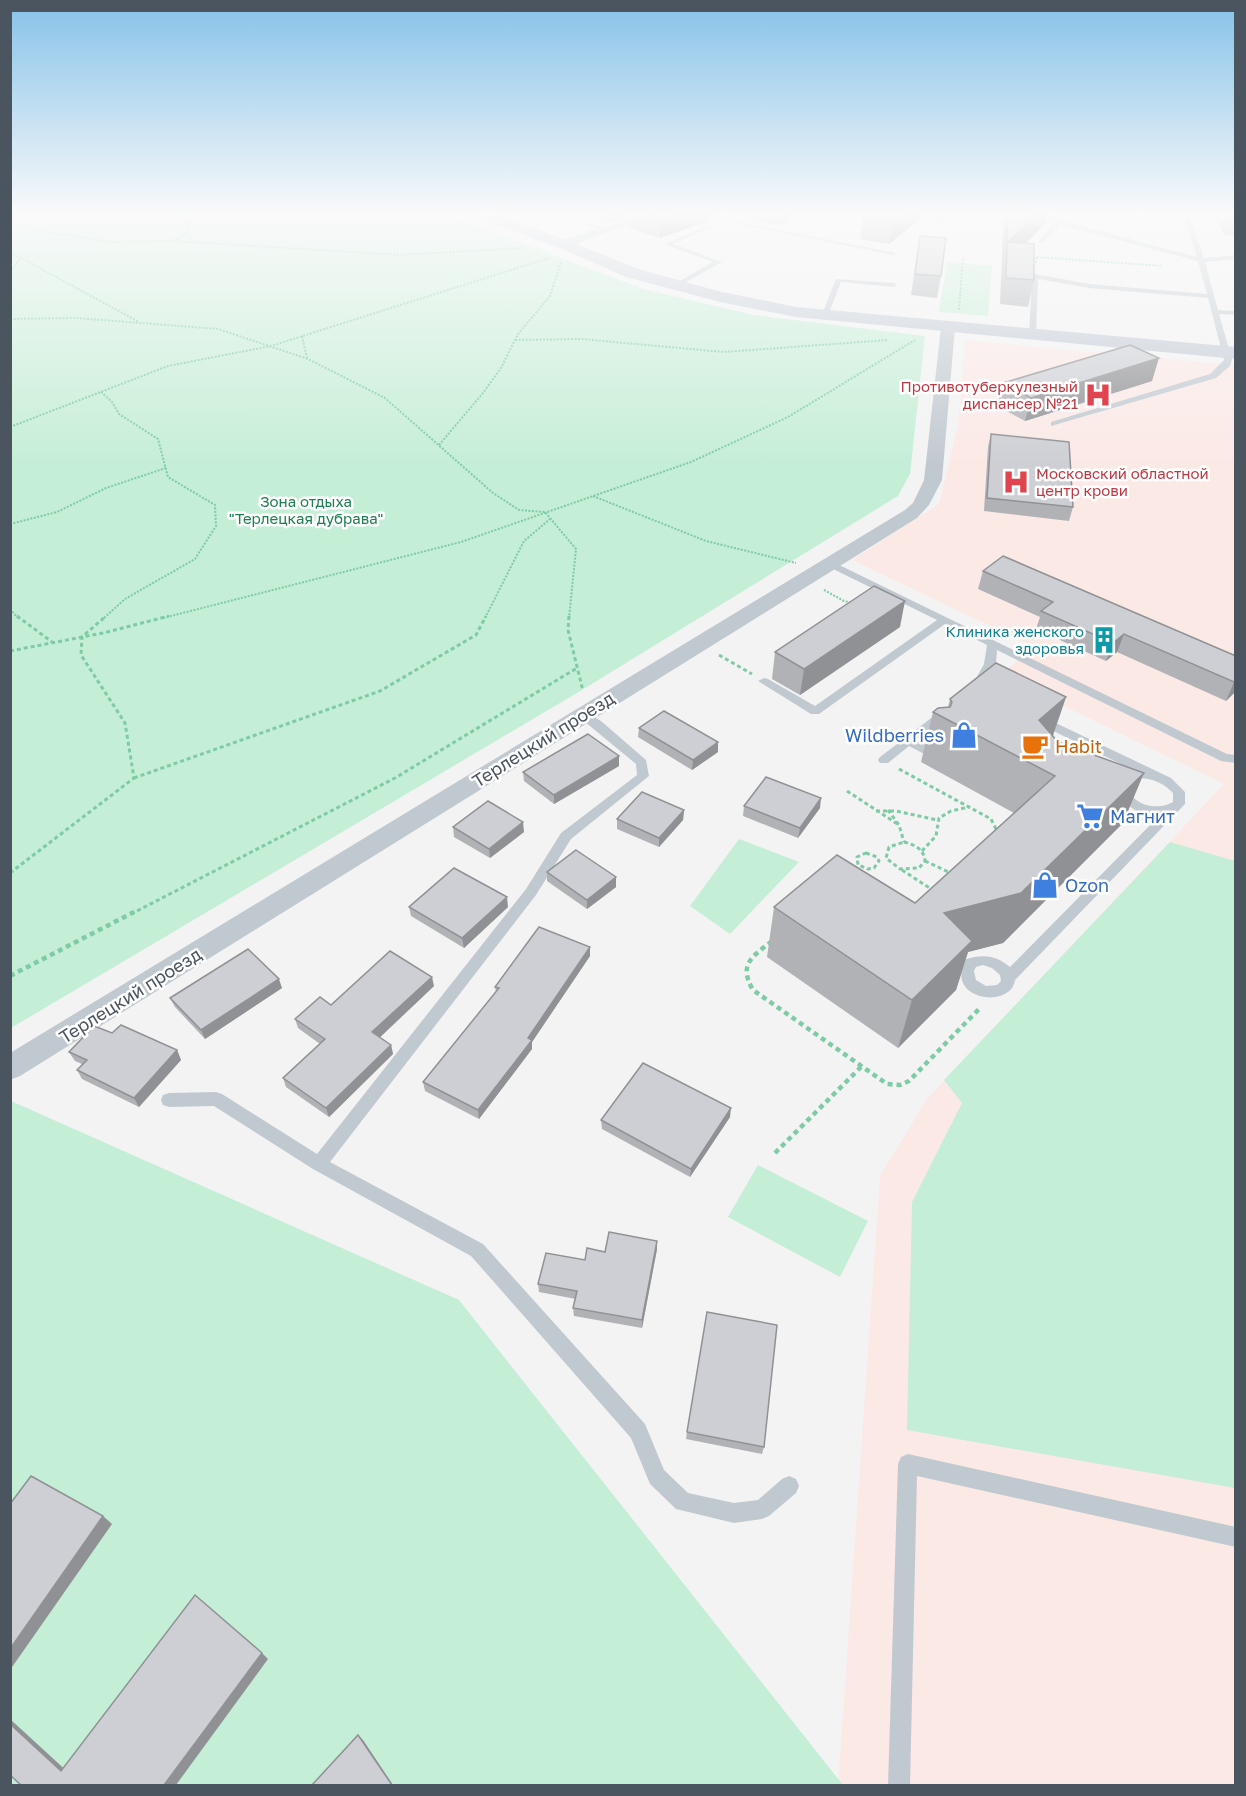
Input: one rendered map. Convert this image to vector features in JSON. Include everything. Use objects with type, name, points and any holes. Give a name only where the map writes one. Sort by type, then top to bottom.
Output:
[{"type":"street","points":[[723,298],[748,304],[824,315],[953,323],[1032,334],[1231,352]]},
{"type":"street","name":"Терлецкий проезд","points":[[10,1068],[911,514],[920,506],[933,480],[953,323]]},
{"type":"lane","points":[[824,315],[830,298]]},
{"type":"lane","points":[[1032,334],[1034,298]]},
{"type":"lane","points":[[1054,424],[1214,375],[1227,364],[1231,352],[1212,298]]},
{"type":"lane","points":[[1216,312],[1236,313]]},
{"type":"lane","points":[[831,564],[1225,758],[1236,759]]},
{"type":"lane","points":[[764,681],[815,711],[945,619]]},
{"type":"lane","points":[[976,691],[987,672],[993,643]]},
{"type":"lane","points":[[884,760],[954,705]]},
{"type":"lane","points":[[319,1164],[531,892],[566,836],[643,776],[642,763],[597,724],[593,709]]},
{"type":"lane","points":[[1008,978],[1003,968],[991,961],[977,961],[967,967],[967,978],[981,991],[996,992],[1006,987],[1008,978],[1179,804],[1179,792],[1168,781],[1024,712]]},
{"type":"lane","points":[[908,741],[932,753]]},
{"type":"lane","points":[[1150,774],[1140,774],[1124,779],[1122,785],[1127,799],[1145,809],[1156,811],[1174,808]]},
{"type":"lane","points":[[169,1100],[216,1099],[319,1164],[477,1250],[638,1431],[657,1477],[682,1502],[734,1513],[762,1509],[789,1486]]},
{"type":"lane","points":[[899,1785],[908,1464],[1236,1537]]},
{"type":"path","points":[[94,298],[141,323]]},
{"type":"path","points":[[10,427],[168,366],[271,346],[422,298]]},
{"type":"path","points":[[439,445],[483,393],[501,368],[515,340],[549,298]]},
{"type":"path","points":[[953,323],[957,298]]},
{"type":"path","points":[[10,319],[76,318],[218,329],[308,358],[385,399],[494,493],[519,510],[545,512]]},
{"type":"path","points":[[302,336],[308,358]]},
{"type":"path","points":[[10,651],[82,637],[461,542],[691,462],[788,417],[918,338],[907,339]]},
{"type":"path","points":[[515,340],[581,339],[724,352],[895,340]]},
{"type":"path","points":[[101,392],[112,402],[119,414],[158,439],[168,477],[215,505],[216,526],[195,559],[125,599],[82,637],[81,655],[125,723],[134,778]]},
{"type":"path","points":[[10,524],[57,512],[106,488],[166,468]]},
{"type":"path","points":[[593,496],[706,541],[789,560],[800,565]]},
{"type":"path","points":[[545,512],[576,549],[568,630],[582,690],[593,709]]},
{"type":"path","points":[[10,873],[134,778],[210,749],[380,691],[476,635],[524,541],[550,519]]},
{"type":"path","points":[[816,586],[844,601],[855,603]]},
{"type":"path","points":[[10,609],[21,621],[53,643]]},
{"type":"path","points":[[698,643],[764,681]]},
{"type":"path","points":[[10,976],[395,778],[577,668]]},
{"type":"path","points":[[907,773],[995,824],[997,832],[994,837]]},
{"type":"path","points":[[847,791],[900,825]]},
{"type":"path","points":[[876,811],[888,810],[937,820],[948,812],[969,807]]},
{"type":"path","points":[[888,810],[900,825],[904,842]]},
{"type":"path","points":[[922,851],[936,836],[937,820]]},
{"type":"path","points":[[889,862],[886,854],[889,847],[904,842],[922,851],[925,861],[954,874]]},
{"type":"path","points":[[879,861],[878,866],[868,869],[858,865],[857,857],[866,853],[877,857],[879,861],[889,862],[934,892]]},
{"type":"path","points":[[900,869],[919,868],[925,861]]},
{"type":"path","points":[[947,880],[962,866]]},
{"type":"path","points":[[868,869],[868,879]]},
{"type":"path","points":[[927,898],[941,886]]},
{"type":"path","points":[[773,940],[748,961],[745,968],[747,982],[753,990],[887,1084],[900,1085],[909,1081],[996,992]]},
{"type":"path","points":[[775,1153],[861,1067]]},
{"type":"shaded area","points":[[965,340],[1235,365],[1235,1785],[838,1786],[880,1176],[927,1099],[1224,784],[1006,678],[1010,667],[1034,647],[852,560],[939,504],[958,425]]},
{"type":"green space","name":"Зона отдыха \"Терлецкая дубрава\"","points":[[11,298],[681,298],[754,315],[925,336],[910,474],[898,496],[582,690],[11,1028]]},
{"type":"green space","points":[[941,298],[989,298],[988,316],[939,312]]},
{"type":"green space","points":[[739,839],[799,862],[730,934],[690,906]]},
{"type":"green space","points":[[1170,842],[1235,861],[1235,1488],[907,1430],[912,1202],[962,1103],[944,1080]]},
{"type":"green space","points":[[11,1101],[459,1300],[843,1785],[11,1786]]},
{"type":"green space","points":[[758,1165],[868,1221],[840,1277],[728,1217]]},
{"type":"building","points":[[1130,345],[1159,358],[1031,398],[1003,383]]},
{"type":"building","points":[[991,434],[1069,442],[1073,507],[987,498]]},
{"type":"building","points":[[1003,556],[1236,656],[1236,681],[1124,634],[1113,643],[1041,611],[1053,602],[983,571]]},
{"type":"building","points":[[874,586],[905,601],[804,669],[775,652]]},
{"type":"building","points":[[996,663],[1066,697],[1039,720],[1058,742],[1144,773],[1021,893],[944,913],[972,941],[912,1000],[774,907],[837,855],[915,903],[1055,776],[933,712],[938,708],[950,707],[952,702],[950,699]]},
{"type":"building","points":[[664,711],[718,742],[693,760],[639,728]]},
{"type":"building","points":[[588,734],[619,756],[554,795],[523,772]]},
{"type":"building","points":[[766,777],[821,798],[800,828],[744,806]]},
{"type":"building","points":[[642,792],[684,810],[659,838],[617,819]]},
{"type":"building","points":[[488,801],[523,822],[489,849],[453,827]]},
{"type":"building","points":[[576,850],[616,877],[587,900],[547,872]]},
{"type":"building","points":[[454,868],[507,897],[462,938],[409,907]]},
{"type":"building","points":[[539,927],[590,947],[528,1038],[532,1040],[478,1110],[423,1082],[499,988],[495,987]]},
{"type":"building","points":[[248,949],[279,979],[201,1030],[170,998]]},
{"type":"building","points":[[390,951],[432,977],[372,1032],[391,1045],[326,1108],[283,1078],[325,1039],[295,1019],[320,997],[331,1005]]},
{"type":"building","points":[[121,1025],[177,1050],[134,1098],[77,1070],[87,1060],[69,1052],[94,1026],[112,1033]]},
{"type":"building","points":[[643,1063],[731,1108],[691,1169],[601,1120]]},
{"type":"building","points":[[609,1232],[657,1241],[642,1320],[573,1308],[577,1291],[538,1284],[546,1253],[585,1260],[587,1248],[605,1252]]},
{"type":"building","points":[[707,1312],[777,1325],[764,1447],[687,1432]]},
{"type":"building","points":[[31,1476],[103,1516],[10,1649],[10,1504]]},
{"type":"building","points":[[195,1595],[262,1653],[164,1785],[21,1785],[10,1775],[10,1724],[61,1771]]},
{"type":"building","points":[[358,1735],[392,1785],[312,1785]]},
{"type":"place","name":"Противотуберкулезный диспансер №21","points":[[1098,395]]},
{"type":"place","name":"Московский областной центр крови","points":[[1016,482]]},
{"type":"place","name":"Клиника женского здоровья","points":[[1104,640]]},
{"type":"place","name":"Wildberries","points":[[964,735]]},
{"type":"place","name":"Habit","points":[[1035,746]]},
{"type":"place","name":"Магнит","points":[[1090,816]]},
{"type":"place","name":"Ozon","points":[[1045,885]]}]
